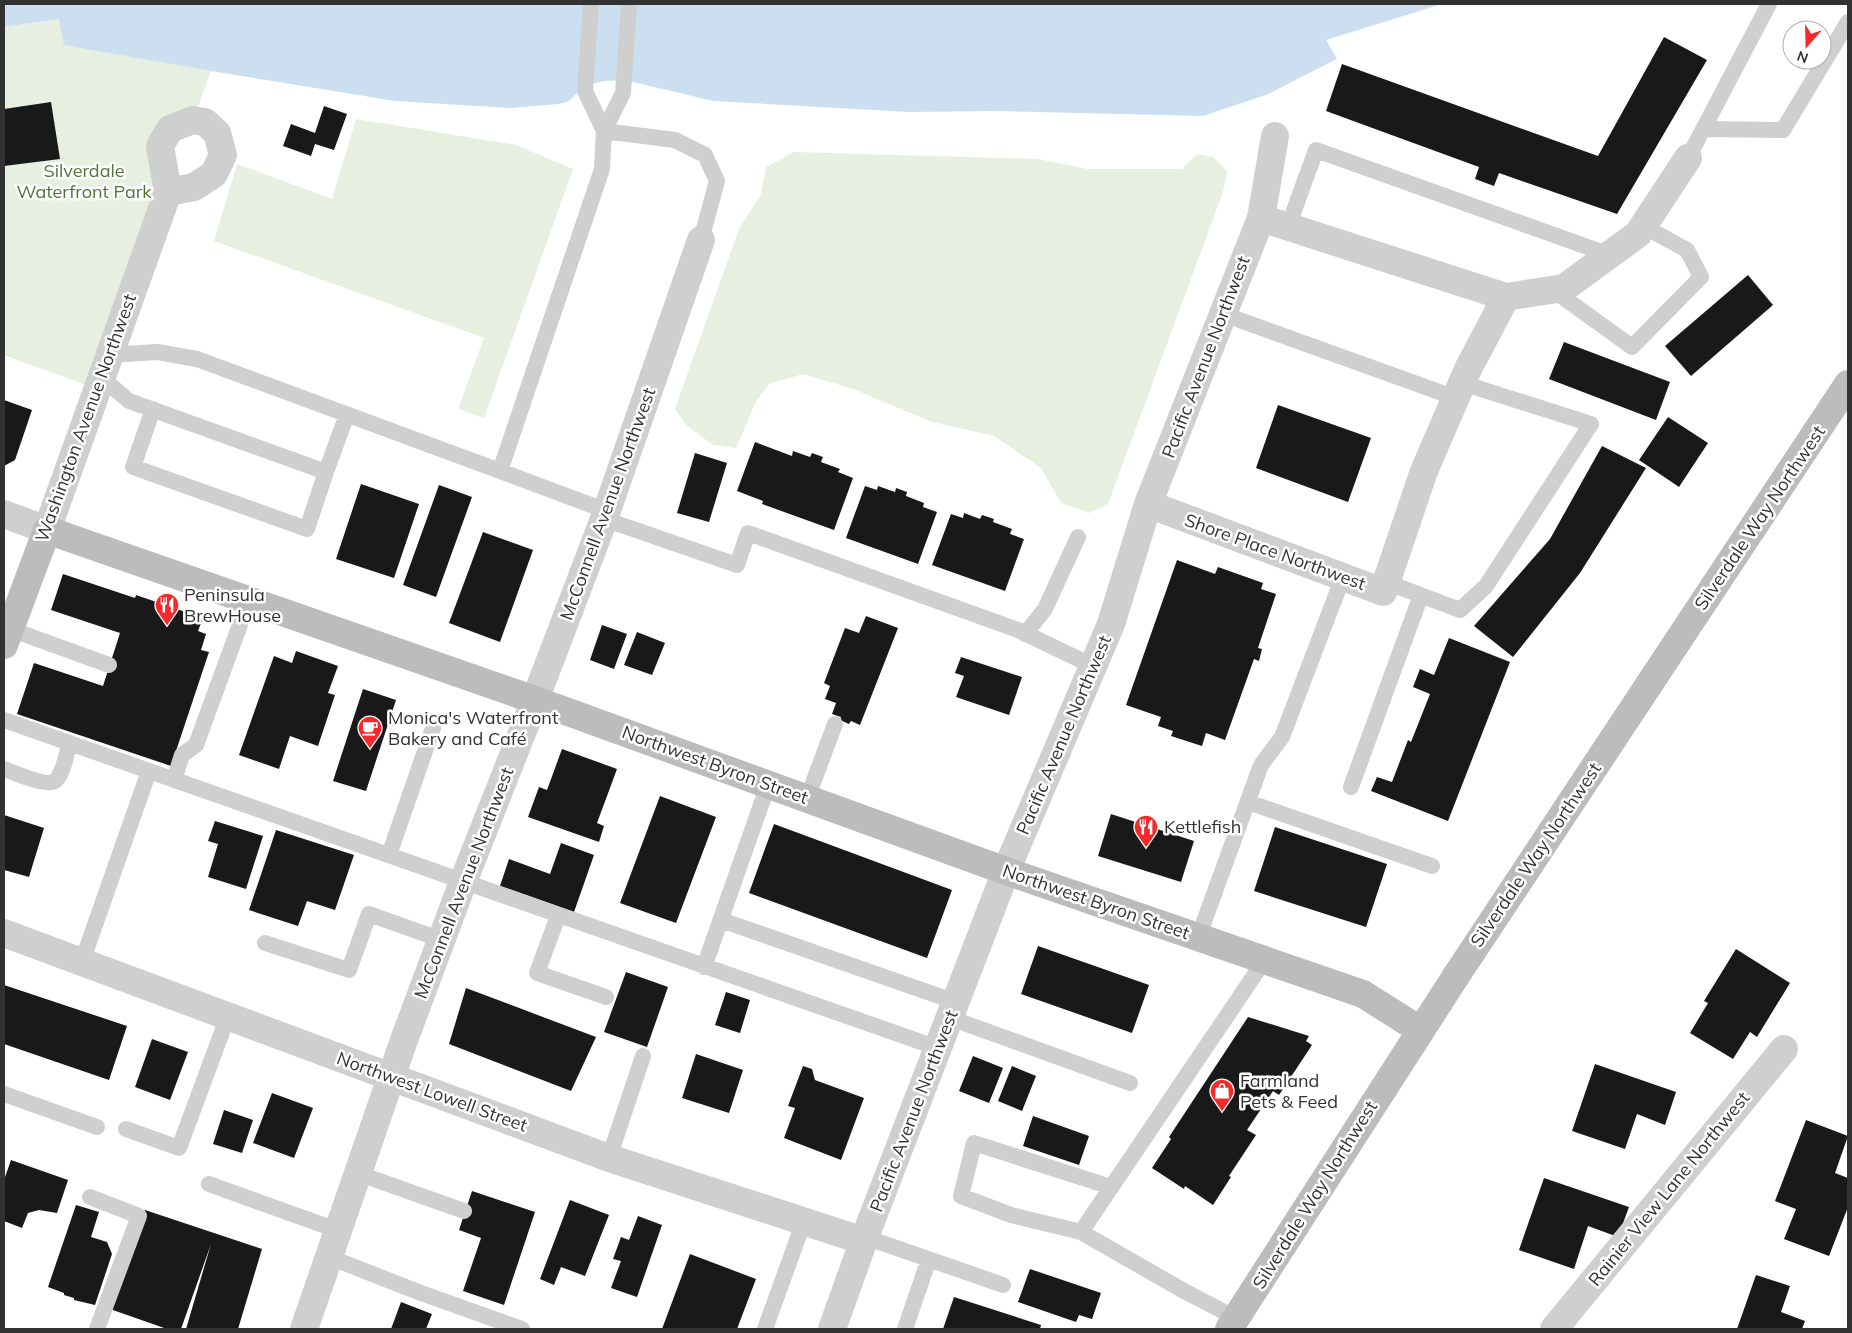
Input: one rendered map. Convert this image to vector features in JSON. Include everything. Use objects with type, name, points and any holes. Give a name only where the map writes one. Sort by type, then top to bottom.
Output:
[{"type":"street","name":"Pacific Avenue Northwest","points":[[832,1329],[864,1239],[1006,871],[1111,624],[1148,504],[1261,218],[1275,136]]},
{"type":"street","points":[[1261,218],[1506,298],[1564,288],[1638,234],[1688,158]]},
{"type":"street","name":"Washington Avenue Northwest","points":[[7,637],[168,192]]},
{"type":"street","name":"McConnell Avenue Northwest","points":[[304,1329],[391,1076],[463,882],[606,515],[702,240]]},
{"type":"street","name":"Shore Place Northwest","points":[[1148,504],[1383,592],[1424,471],[1459,390],[1506,298]]},
{"type":"street","name":"Silverdale Way Northwest","points":[[1232,1324],[1420,1030],[1848,384]]},
{"type":"street","name":"Northwest Byron Street","points":[[4,514],[535,700],[1006,871],[1363,994],[1420,1030]]},
{"type":"street","name":"Northwest Lowell Street","points":[[4,933],[609,1158],[864,1239]]},
{"type":"street","name":"Rainier View Lane Northwest","points":[[1554,1329],[1784,1049]]},
{"type":"lane","points":[[590,4],[585,91],[604,131]]},
{"type":"lane","points":[[500,471],[602,170],[604,131],[623,93],[629,4]]},
{"type":"lane","points":[[1688,158],[1769,4]]},
{"type":"lane","points":[[1703,129],[1783,130],[1848,22]]},
{"type":"lane","points":[[604,131],[675,140],[705,155],[717,181],[702,240]]},
{"type":"lane","points":[[1288,227],[1316,150],[1610,254]]},
{"type":"lane","points":[[1553,290],[1632,347],[1701,277],[1687,250],[1643,226]]},
{"type":"lane","points":[[1223,314],[1459,390],[1591,424],[1486,586],[1460,610],[1386,582]]},
{"type":"lane","points":[[326,472],[129,400],[106,366],[157,352],[197,359],[500,471],[606,515],[737,565],[748,533],[1025,634],[1093,666]]},
{"type":"lane","points":[[153,409],[133,467],[307,529],[347,414]]},
{"type":"lane","points":[[1025,634],[1045,609],[1078,537]]},
{"type":"lane","points":[[1198,938],[1261,765],[1282,737],[1343,577]]},
{"type":"lane","points":[[1351,787],[1421,595]]},
{"type":"lane","points":[[174,780],[182,756],[196,745],[249,600]]},
{"type":"lane","points":[[7,637],[109,665]]},
{"type":"lane","points":[[4,720],[938,1048]]},
{"type":"lane","points":[[807,799],[835,724]]},
{"type":"lane","points":[[389,855],[433,728]]},
{"type":"lane","points":[[4,769],[48,784],[55,781],[60,774],[70,743]]},
{"type":"lane","points":[[82,962],[149,771]]},
{"type":"lane","points":[[704,967],[768,784]]},
{"type":"lane","points":[[1248,802],[1432,866]]},
{"type":"lane","points":[[265,943],[349,970],[369,914],[442,940]]},
{"type":"lane","points":[[558,916],[537,973],[606,997]]},
{"type":"lane","points":[[722,920],[953,1010],[1130,1083]]},
{"type":"lane","points":[[1081,1232],[1264,961]]},
{"type":"lane","points":[[126,1129],[180,1148],[228,1016]]},
{"type":"lane","points":[[609,1158],[643,1056]]},
{"type":"lane","points":[[4,1094],[97,1127]]},
{"type":"lane","points":[[1111,1187],[974,1144],[961,1196],[1011,1215],[1081,1232],[1184,1291],[1232,1324]]},
{"type":"lane","points":[[357,1173],[464,1211]]},
{"type":"lane","points":[[209,1184],[337,1230]]},
{"type":"lane","points":[[90,1197],[139,1216],[97,1329]]},
{"type":"lane","points":[[765,1329],[804,1221]]},
{"type":"lane","points":[[864,1239],[929,1259],[1002,1285]]},
{"type":"lane","points":[[328,1256],[421,1293],[522,1329]]},
{"type":"lane","points":[[905,1329],[929,1259]]},
{"type":"green space","name":"Silverdale Waterfront Park","points":[[59,19],[148,59],[211,71],[193,120],[170,129],[168,192],[97,389],[4,355],[4,27]]},
{"type":"green space","points":[[356,119],[516,145],[573,169],[484,418],[458,409],[484,338],[214,241],[237,164],[332,199]]},
{"type":"green space","points":[[794,152],[1038,159],[1088,169],[1182,169],[1197,154],[1213,157],[1227,171],[1223,192],[1108,504],[1089,513],[1061,503],[1041,468],[994,436],[932,422],[853,389],[803,374],[769,384],[756,401],[736,448],[713,445],[687,426],[675,409],[739,229],[761,194],[766,167]]},
{"type":"water","points":[[4,4],[1442,4],[1326,40],[1337,59],[1266,95],[1203,116],[995,111],[909,112],[713,101],[625,80],[604,81],[584,86],[569,101],[559,104],[512,108],[395,101],[64,45],[59,19],[4,27]]},
{"type":"building","points":[[1664,37],[1707,60],[1617,214],[1499,173],[1494,186],[1475,179],[1479,167],[1326,111],[1342,64],[1598,156]]},
{"type":"building","points":[[51,102],[60,159],[4,166],[4,109]]},
{"type":"building","points":[[324,106],[347,114],[334,150],[315,144],[311,156],[283,146],[291,124],[315,133]]},
{"type":"building","points":[[1748,275],[1773,305],[1691,376],[1665,346]]},
{"type":"building","points":[[1564,342],[1670,382],[1656,420],[1549,379]]},
{"type":"building","points":[[4,400],[32,410],[15,460],[4,466]]},
{"type":"building","points":[[1278,405],[1371,438],[1348,502],[1256,468]]},
{"type":"building","points":[[1668,417],[1708,443],[1679,487],[1639,460]]},
{"type":"building","points":[[755,442],[792,456],[793,451],[810,457],[812,453],[823,457],[821,462],[840,469],[838,472],[853,478],[834,530],[762,504],[763,501],[737,491]]},
{"type":"building","points":[[1602,446],[1646,468],[1580,573],[1513,657],[1474,626],[1550,539]]},
{"type":"building","points":[[695,453],[727,463],[709,522],[677,513]]},
{"type":"building","points":[[361,484],[419,504],[394,578],[336,559]]},
{"type":"building","points":[[439,485],[472,497],[436,597],[403,585]]},
{"type":"building","points":[[865,486],[877,490],[878,486],[895,492],[896,488],[907,492],[906,496],[924,503],[923,507],[937,512],[918,564],[846,538]]},
{"type":"building","points":[[964,513],[980,519],[982,515],[994,519],[993,522],[1012,529],[1010,534],[1024,539],[1005,591],[932,565],[951,514],[963,518]]},
{"type":"building","points":[[483,532],[533,550],[500,642],[449,623]]},
{"type":"building","points":[[1177,560],[1215,574],[1218,567],[1263,583],[1261,589],[1276,594],[1258,648],[1262,649],[1259,661],[1254,659],[1225,740],[1206,733],[1202,746],[1171,736],[1173,731],[1158,726],[1161,717],[1126,705]]},
{"type":"building","points":[[63,574],[135,598],[136,595],[203,618],[198,631],[206,634],[201,650],[209,652],[171,766],[17,714],[34,663],[103,686],[120,633],[51,610]]},
{"type":"building","points":[[866,616],[898,628],[860,725],[851,721],[849,724],[840,720],[841,717],[832,714],[836,703],[825,699],[830,686],[824,683],[845,628],[859,633]]},
{"type":"building","points":[[602,625],[627,634],[614,669],[590,660]]},
{"type":"building","points":[[637,632],[665,643],[652,675],[624,665]]},
{"type":"building","points":[[1449,638],[1510,662],[1448,821],[1371,791],[1377,777],[1392,782],[1408,740],[1411,742],[1430,694],[1413,687],[1420,669],[1434,675]]},
{"type":"building","points":[[296,651],[338,666],[328,693],[335,695],[318,746],[290,736],[279,769],[239,755],[274,656],[292,663]]},
{"type":"building","points":[[961,657],[1022,677],[1009,715],[956,697],[964,676],[955,673]]},
{"type":"building","points":[[363,689],[396,700],[366,791],[333,781]]},
{"type":"building","points":[[562,749],[617,769],[597,823],[604,826],[599,842],[528,817],[539,787],[547,790]]},
{"type":"building","points":[[660,796],[716,817],[676,923],[620,903]]},
{"type":"building","name":"Kettlefish","points":[[1111,814],[1194,841],[1181,882],[1098,856]]},
{"type":"building","points":[[4,815],[44,828],[29,877],[4,870]]},
{"type":"building","points":[[215,821],[263,836],[246,889],[208,877],[218,844],[208,841]]},
{"type":"building","points":[[774,824],[952,890],[927,958],[749,893]]},
{"type":"building","points":[[1275,827],[1387,864],[1366,927],[1254,891]]},
{"type":"building","points":[[276,830],[354,855],[335,910],[307,901],[298,926],[249,910]]},
{"type":"building","points":[[561,843],[594,855],[574,912],[500,886],[509,859],[550,874]]},
{"type":"building","points":[[1038,946],[1149,985],[1132,1033],[1021,994]]},
{"type":"building","points":[[1736,949],[1790,983],[1757,1037],[1750,1032],[1733,1059],[1690,1033],[1708,1003],[1704,1001]]},
{"type":"building","points":[[626,972],[668,987],[647,1047],[604,1032]]},
{"type":"building","points":[[4,985],[127,1026],[109,1080],[4,1044]]},
{"type":"building","points":[[466,988],[596,1037],[571,1091],[449,1044]]},
{"type":"building","points":[[726,992],[750,1000],[740,1033],[715,1025]]},
{"type":"building","name":"Farmland Pets & Feed","points":[[1248,1017],[1309,1036],[1306,1041],[1312,1045],[1279,1095],[1273,1091],[1247,1130],[1256,1135],[1229,1176],[1231,1177],[1213,1205],[1185,1186],[1184,1189],[1152,1168],[1171,1139],[1169,1137]]},
{"type":"building","points":[[152,1039],[188,1052],[170,1100],[135,1087]]},
{"type":"building","points":[[696,1054],[743,1070],[729,1113],[682,1098]]},
{"type":"building","points":[[973,1056],[1003,1068],[989,1103],[959,1091]]},
{"type":"building","points":[[1595,1064],[1676,1092],[1665,1125],[1637,1114],[1625,1149],[1572,1131]]},
{"type":"building","points":[[803,1066],[812,1069],[815,1080],[864,1098],[841,1160],[784,1138],[795,1108],[788,1106]]},
{"type":"building","points":[[1012,1066],[1036,1076],[1022,1111],[998,1101]]},
{"type":"building","points":[[272,1093],[313,1108],[294,1158],[253,1143]]},
{"type":"building","points":[[224,1110],[253,1120],[242,1153],[213,1144]]},
{"type":"building","points":[[1033,1116],[1089,1136],[1079,1165],[1023,1146]]},
{"type":"building","points":[[1806,1120],[1848,1136],[1835,1173],[1848,1178],[1848,1207],[1829,1256],[1784,1239],[1796,1209],[1775,1201]]},
{"type":"building","points":[[11,1160],[68,1180],[57,1213],[39,1210],[28,1213],[22,1228],[4,1221],[4,1180]]},
{"type":"building","points":[[1544,1178],[1629,1207],[1618,1237],[1588,1226],[1574,1269],[1519,1250]]},
{"type":"building","points":[[472,1191],[535,1212],[504,1305],[463,1291],[481,1238],[459,1230]]},
{"type":"building","points":[[570,1200],[609,1215],[585,1276],[561,1267],[554,1285],[540,1279]]},
{"type":"building","points":[[76,1205],[99,1212],[91,1237],[107,1242],[112,1254],[95,1305],[74,1300],[74,1298],[64,1295],[64,1293],[48,1287]]},
{"type":"building","points":[[145,1210],[262,1249],[238,1329],[186,1329],[211,1244],[181,1329],[167,1329],[110,1309]]},
{"type":"building","points":[[638,1216],[662,1225],[637,1297],[611,1288],[621,1261],[613,1259],[621,1237],[629,1240]]},
{"type":"building","points":[[690,1254],[756,1279],[737,1329],[662,1329]]},
{"type":"building","points":[[1030,1269],[1101,1293],[1092,1319],[1079,1315],[1076,1322],[1018,1302]]},
{"type":"building","points":[[1756,1275],[1790,1286],[1781,1312],[1805,1321],[1802,1329],[1737,1329]]},
{"type":"building","points":[[954,1297],[1041,1325],[1040,1329],[943,1329]]},
{"type":"building","points":[[401,1302],[432,1314],[426,1329],[391,1329]]},
{"type":"place","name":"Peninsula BrewHouse","points":[[167,626]]},
{"type":"place","name":"Monica's Waterfront Bakery and Café","points":[[370,749]]},
{"type":"place","name":"Kettlefish","points":[[1146,848]]},
{"type":"place","name":"Farmland Pets & Feed","points":[[1222,1112]]}]
